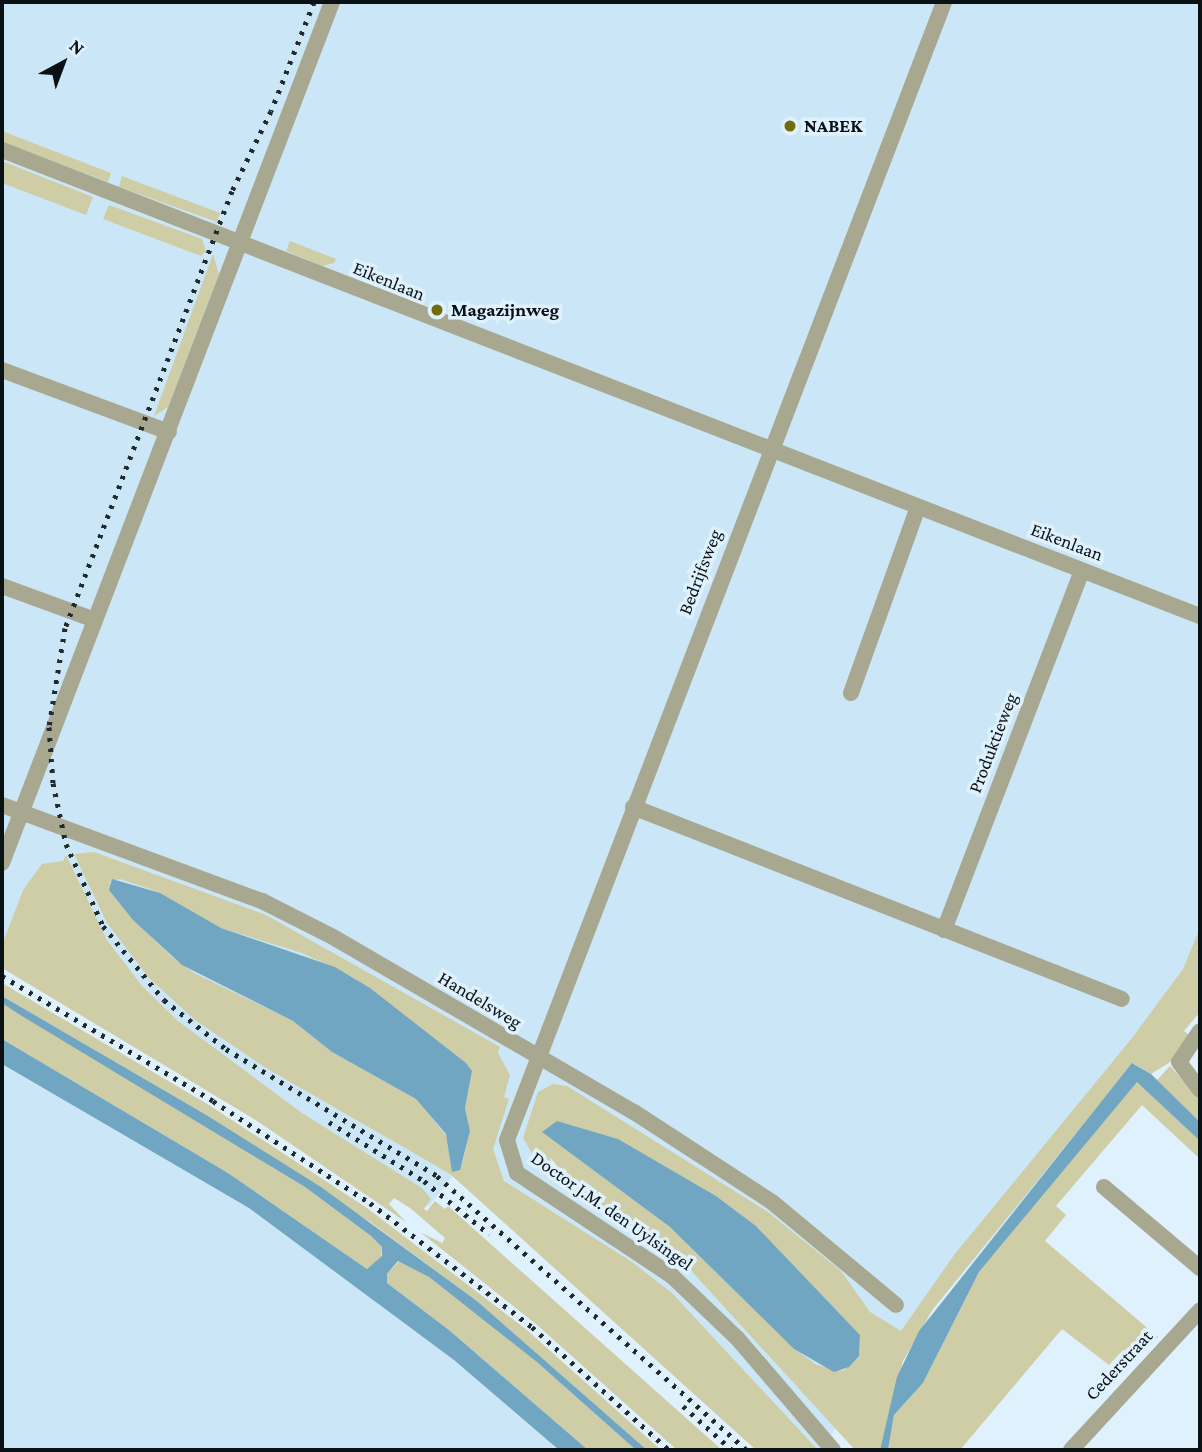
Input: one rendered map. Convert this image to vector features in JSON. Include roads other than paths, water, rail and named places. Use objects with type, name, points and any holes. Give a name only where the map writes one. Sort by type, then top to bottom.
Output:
[{"type":"street","points":[[2,863],[332,2]]},
{"type":"street","name":"Bedrijfsweg","points":[[510,1160],[507,1140],[537,1058],[769,450],[944,2]]},
{"type":"street","name":"Eikenlaan","points":[[2,150],[1200,616]]},
{"type":"street","points":[[2,370],[169,432]]},
{"type":"street","points":[[851,694],[918,507]]},
{"type":"street","name":"Produktieweg","points":[[944,930],[1082,571]]},
{"type":"street","points":[[2,586],[95,620]]},
{"type":"street","name":"Handelsweg","points":[[2,805],[285,911],[634,1112],[772,1202],[896,1305]]},
{"type":"street","points":[[632,807],[1122,999]]},
{"type":"street","points":[[1200,1031],[1179,1062],[1185,1076],[1200,1090]]},
{"type":"street","name":"Doctor J.M. den Uylsingel","points":[[510,1160],[517,1173],[672,1276],[738,1339],[833,1450]]},
{"type":"street","points":[[1104,1187],[1200,1268]]},
{"type":"street","name":"Cederstraat","points":[[1071,1450],[1124,1387],[1200,1310]]},
{"type":"water","points":[[112,879],[160,893],[221,928],[335,967],[370,988],[466,1063],[472,1071],[465,1108],[470,1131],[460,1170],[452,1172],[446,1134],[416,1099],[332,1052],[293,1021],[182,965],[133,920],[109,890]]},
{"type":"water","points":[[2,996],[203,1113],[321,1187],[477,1301],[647,1450],[636,1450],[538,1363],[429,1277],[398,1261],[387,1274],[387,1283],[449,1330],[588,1450],[559,1450],[454,1360],[249,1208],[2,1064],[2,1039],[228,1173],[367,1269],[382,1256],[382,1247],[371,1236],[305,1187],[17,1013],[2,1003]]},
{"type":"water","points":[[1132,1063],[1151,1074],[1200,1122],[1200,1141],[1137,1082],[979,1272],[923,1383],[894,1415],[888,1450],[880,1450],[897,1377],[919,1331]]},
{"type":"water","points":[[557,1121],[618,1139],[716,1196],[756,1226],[860,1335],[859,1356],[849,1367],[834,1372],[794,1349],[670,1227],[542,1132]]},
{"type":"railway","points":[[314,2],[271,111],[232,191],[65,628],[49,727],[53,783],[66,844],[103,926],[164,1000],[226,1049],[437,1176],[747,1450]]},
{"type":"railway","points":[[2,976],[213,1101],[370,1203],[532,1327],[669,1450]]},
{"type":"railway","points":[[329,1122],[424,1181],[489,1234]]},
{"type":"railway","points":[[683,1406],[732,1450]]},
{"type":"place","name":"NABEK","points":[[790,126]]},
{"type":"place","name":"Magazijnweg","points":[[437,310]]}]
